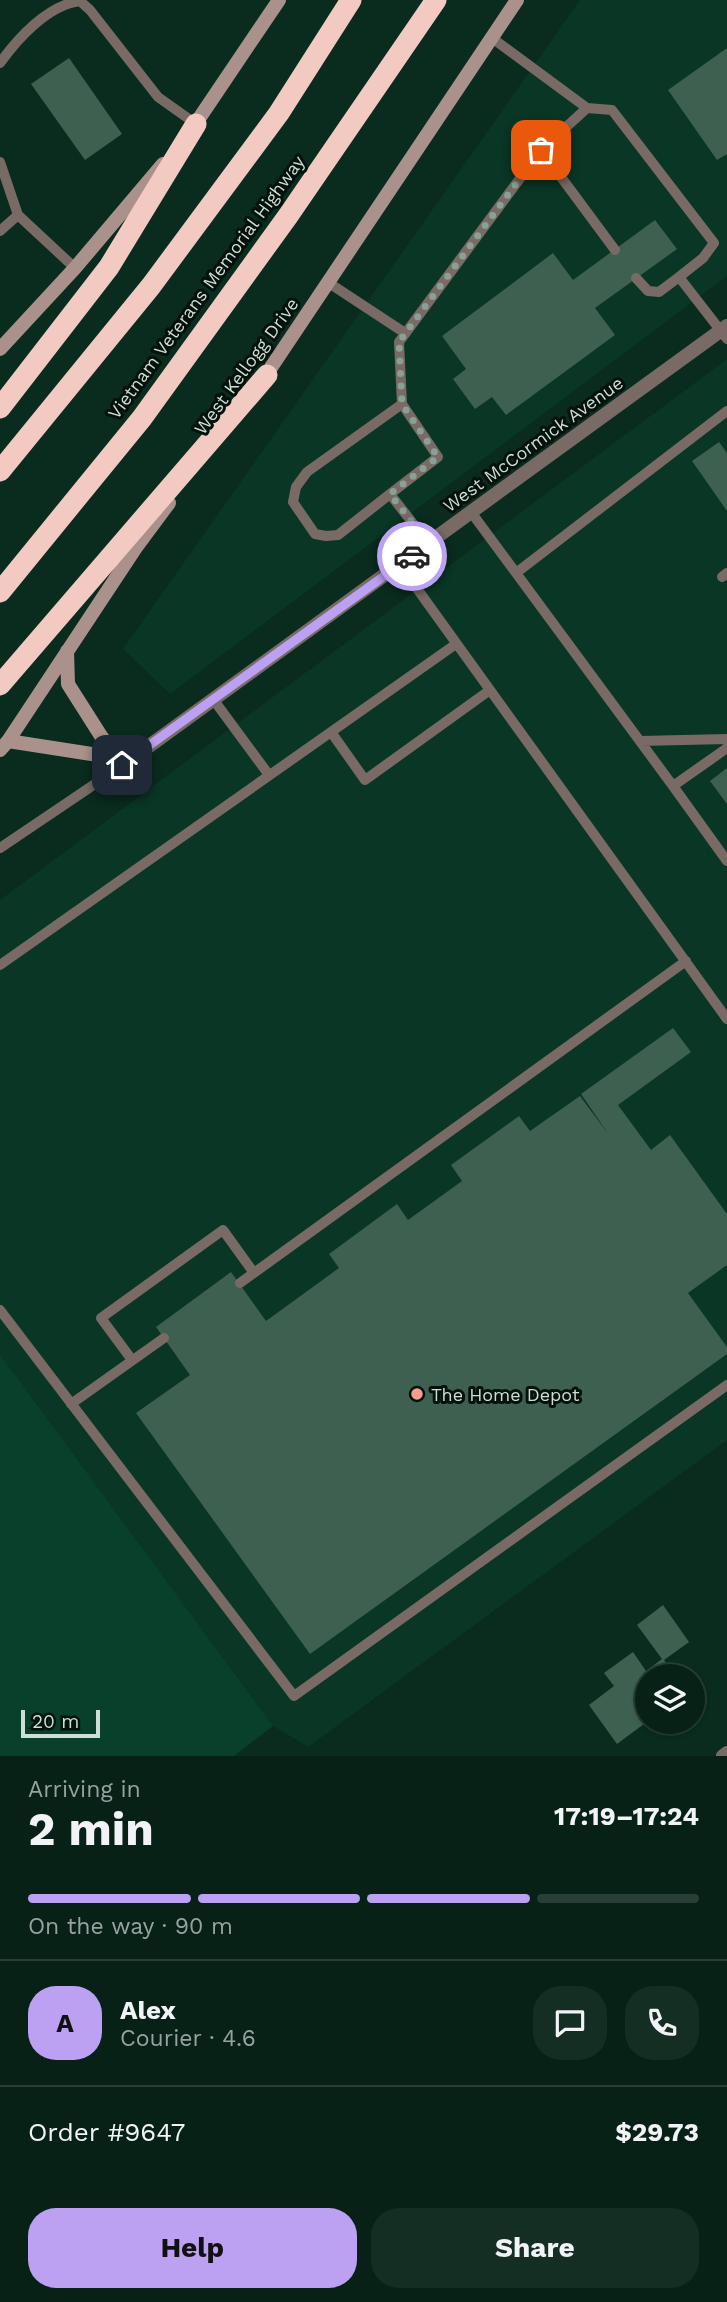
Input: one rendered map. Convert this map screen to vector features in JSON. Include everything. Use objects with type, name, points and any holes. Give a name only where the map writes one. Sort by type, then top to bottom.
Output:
[{"type":"highway","points":[[0,471],[151,286],[279,113],[351,0]]},
{"type":"highway","name":"Vietnam Veterans Memorial Highway","points":[[0,592],[142,418],[288,216],[436,0]]},
{"type":"highway","points":[[0,408],[109,267],[196,124]]},
{"type":"highway","points":[[0,685],[267,375]]},
{"type":"main road","points":[[0,349],[75,268],[196,124],[279,0]]},
{"type":"main road","name":"West Kellogg Drive","points":[[4,745],[137,546],[267,375],[517,0]]},
{"type":"main road","points":[[67,651],[68,684],[100,736],[122,765]]},
{"type":"main road","points":[[4,745],[98,755],[122,765]]},
{"type":"street","name":"West McCormick Avenue","points":[[122,765],[725,332]]},
{"type":"lane","points":[[0,63],[18,38],[65,3],[80,1],[158,97],[196,124]]},
{"type":"lane","points":[[492,38],[587,108],[612,110],[714,243],[703,258],[659,292],[648,291],[636,278]]},
{"type":"lane","points":[[402,404],[307,472],[296,486],[293,502],[315,534],[338,535],[438,457],[402,404],[399,342],[541,150],[587,108]]},
{"type":"lane","points":[[541,150],[615,250]]},
{"type":"lane","points":[[0,162],[18,215],[75,268]]},
{"type":"lane","points":[[0,232],[18,215]]},
{"type":"lane","points":[[680,277],[725,332]]},
{"type":"lane","points":[[329,283],[405,333]]},
{"type":"lane","points":[[516,573],[727,411]]},
{"type":"lane","points":[[390,494],[429,544]]},
{"type":"lane","points":[[471,512],[727,861]]},
{"type":"lane","points":[[400,565],[727,1019]]},
{"type":"lane","points":[[0,965],[456,644]]},
{"type":"lane","points":[[331,732],[365,780],[490,690]]},
{"type":"lane","points":[[213,699],[269,775]]},
{"type":"lane","points":[[640,741],[727,739]]},
{"type":"lane","points":[[673,786],[727,748]]},
{"type":"lane","points":[[0,848],[122,765]]},
{"type":"lane","points":[[240,1283],[685,961]]},
{"type":"lane","points":[[132,1360],[101,1318],[223,1230],[254,1273]]},
{"type":"lane","points":[[0,1310],[294,1696],[727,1385]]},
{"type":"lane","points":[[71,1404],[164,1338]]},
{"type":"shaded area","points":[[580,0],[727,0],[727,276],[170,694],[123,649]]},
{"type":"shaded area","points":[[727,359],[727,1440],[308,1747],[273,1726],[0,1354],[0,900]]},
{"type":"shaded area","points":[[0,1354],[273,1726],[234,1756],[0,1756]]},
{"type":"building","points":[[727,48],[727,154],[717,160],[668,90]]},
{"type":"building","points":[[69,58],[122,134],[85,160],[31,84]]},
{"type":"building","points":[[655,220],[677,249],[595,308],[615,335],[506,415],[492,397],[475,409],[453,379],[466,369],[442,336],[553,253],[573,280]]},
{"type":"building","points":[[719,442],[727,453],[727,511],[692,461]]},
{"type":"building","points":[[727,768],[727,804],[710,781]]},
{"type":"building","name":"The Home Depot","points":[[673,1028],[691,1052],[618,1105],[651,1150],[670,1135],[727,1214],[727,1265],[688,1293],[727,1347],[727,1354],[310,1654],[136,1413],[190,1375],[156,1327],[231,1272],[266,1321],[339,1268],[329,1254],[397,1204],[408,1220],[462,1181],[451,1165],[519,1116],[530,1131],[580,1096],[609,1135],[581,1094]]},
{"type":"building","points":[[663,1605],[689,1642],[664,1660],[667,1664],[655,1664],[662,1659],[637,1625]]},
{"type":"building","points":[[633,1652],[641,1664],[635,1664],[635,1731],[617,1744],[589,1705],[614,1686],[604,1673]]},
{"type":"way so far","points":[[412,556],[429,544],[390,494],[438,457],[402,404],[399,342],[541,150]]},
{"type":"place","name":"The Home Depot","points":[[417,1394]]},
{"type":"route","points":[[122,765],[412,556]]}]
